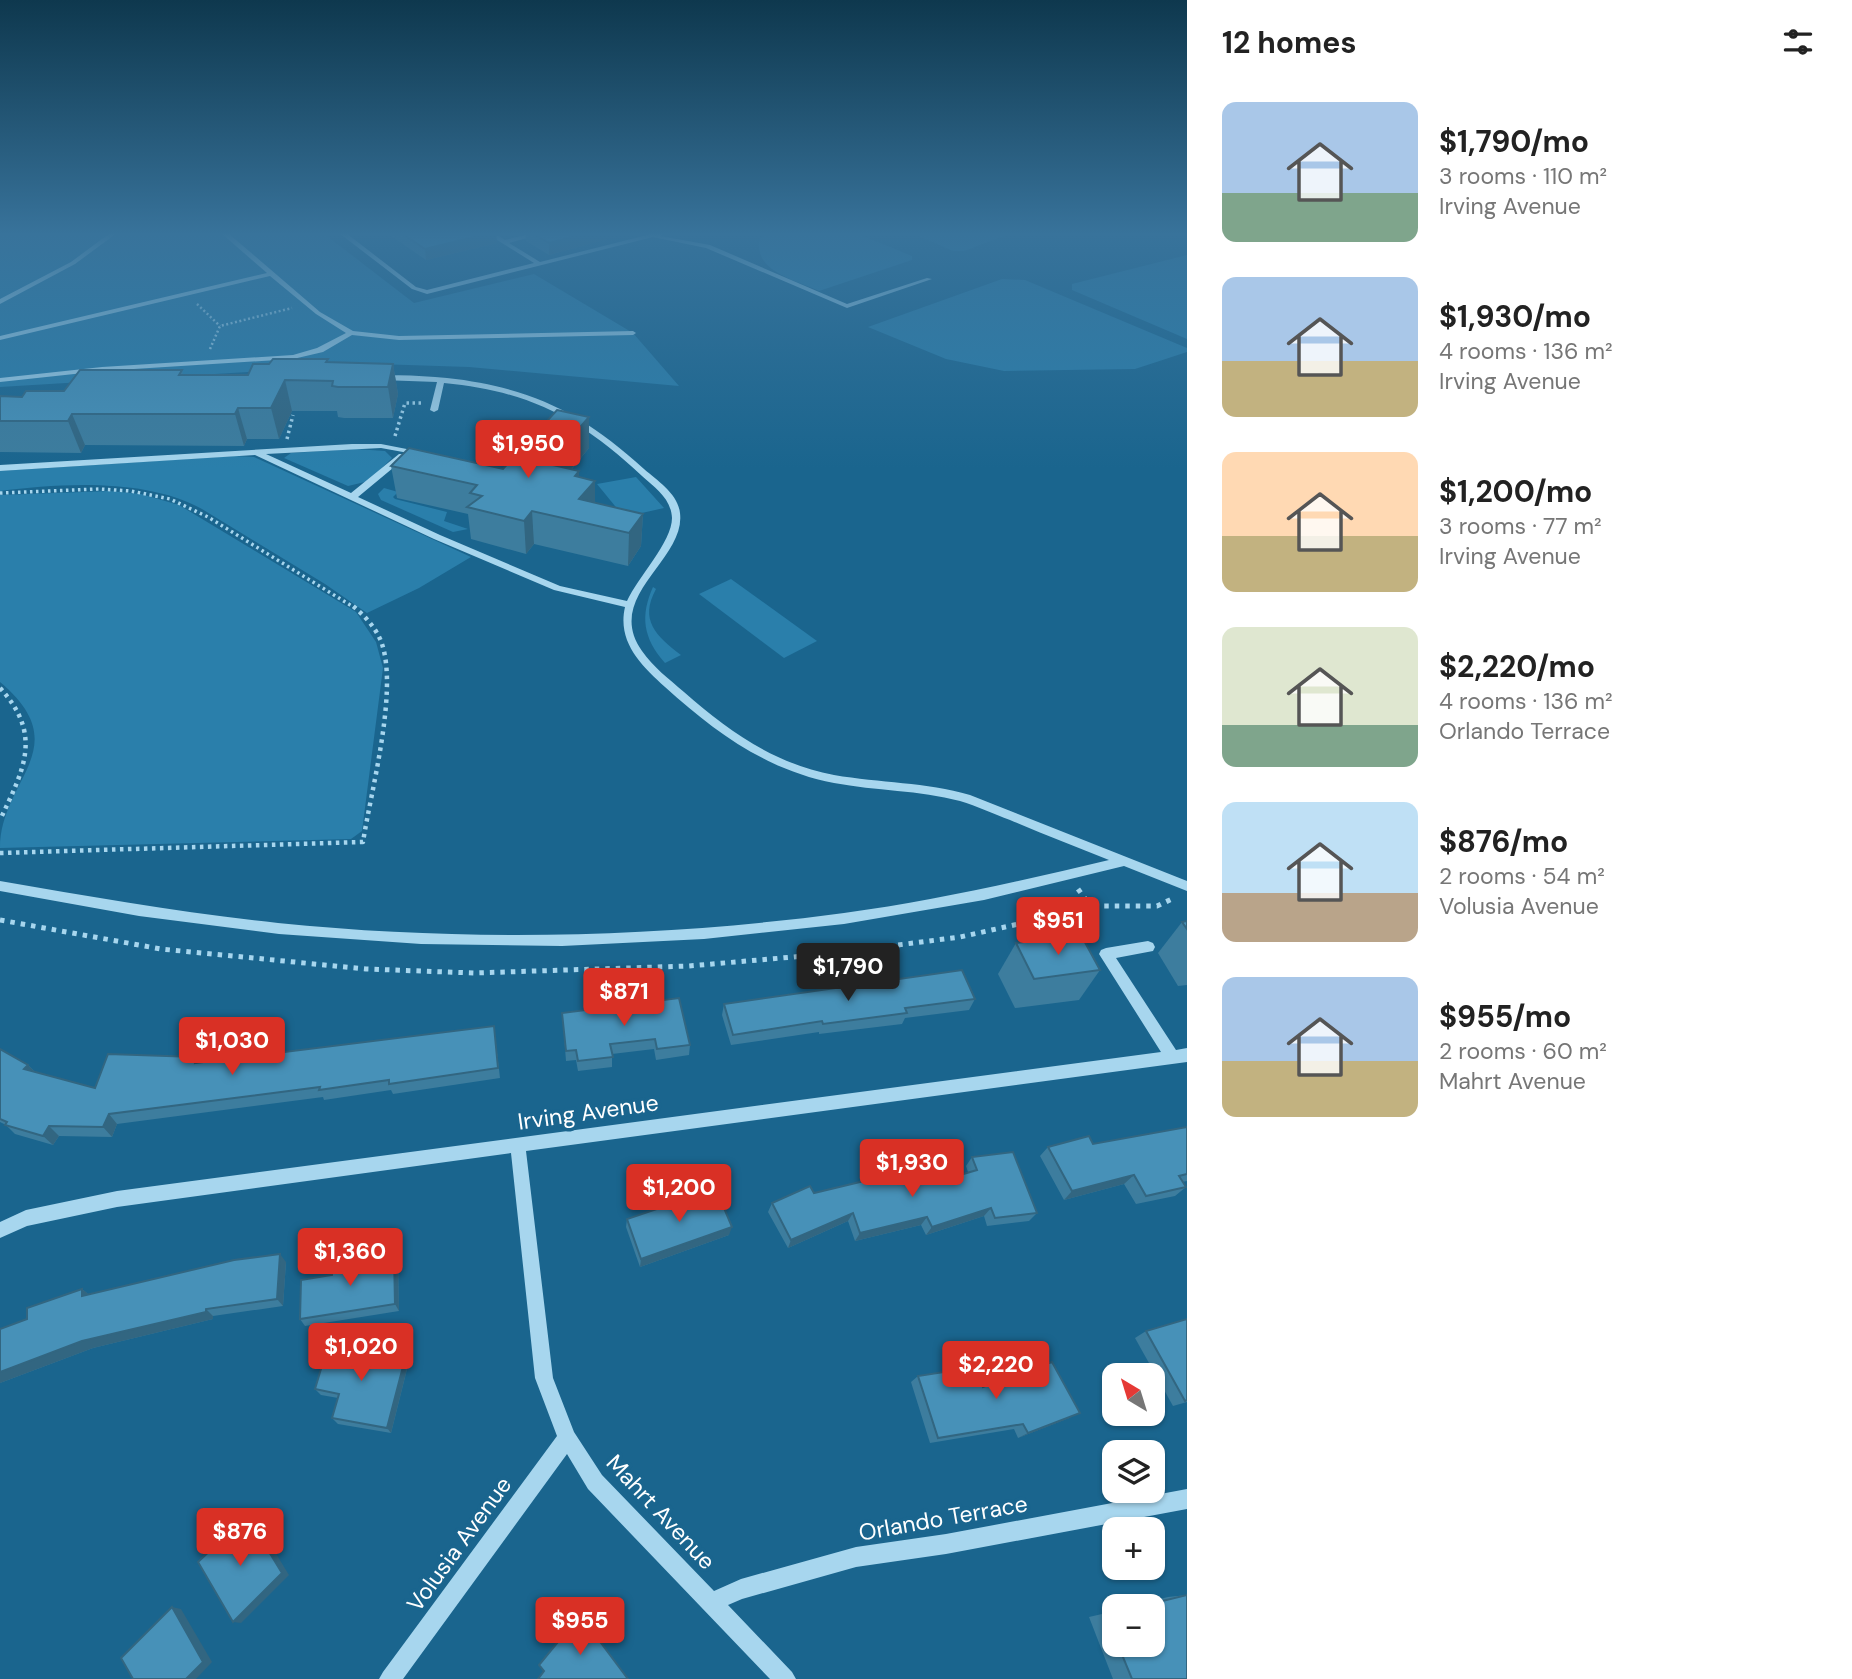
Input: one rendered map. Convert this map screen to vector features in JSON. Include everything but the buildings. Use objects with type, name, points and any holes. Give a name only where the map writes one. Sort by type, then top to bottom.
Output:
[{"type":"street","points":[[0,338],[113,311]]},
{"type":"street","points":[[316,311],[351,333],[399,338],[633,333]]},
{"type":"street","points":[[0,380],[103,369],[293,357],[320,350],[351,333]]},
{"type":"street","points":[[370,379],[441,380],[515,394],[572,416],[601,436],[670,497],[677,507],[679,518],[676,530],[647,571],[629,605],[626,614],[628,631],[643,660],[718,728],[742,744],[795,768],[822,776],[966,798],[1006,812],[1121,862],[1187,886]]},
{"type":"street","points":[[434,410],[441,380]]},
{"type":"street","points":[[561,425],[572,416]]},
{"type":"street","points":[[0,468],[360,445],[387,447],[430,456]]},
{"type":"street","points":[[254,452],[557,588],[629,605]]},
{"type":"street","points":[[352,497],[408,452]]},
{"type":"street","points":[[0,886],[126,910],[280,929],[515,940],[611,939],[780,928],[974,896],[1121,862]]},
{"type":"street","points":[[1148,947],[1101,955],[1179,1056]]},
{"type":"street","name":"Irving Avenue","points":[[0,1230],[26,1218],[117,1199],[1179,1056]]},
{"type":"street","name":"Mahrt Avenue","points":[[518,1146],[524,1223],[544,1378],[566,1438],[595,1482],[785,1679]]},
{"type":"street","name":"Volusia Avenue","points":[[390,1679],[566,1438]]},
{"type":"street","name":"Orlando Terrace","points":[[711,1602],[741,1589],[856,1557],[946,1544],[1187,1499]]},
{"type":"path","points":[[204,311],[220,326]]},
{"type":"path","points":[[220,326],[278,311]]},
{"type":"path","points":[[204,363],[220,326]]},
{"type":"path","points":[[393,443],[405,403],[424,403]]},
{"type":"path","points":[[287,427],[293,415]]},
{"type":"path","points":[[0,493],[115,489],[158,496],[190,507],[354,607],[378,636],[387,668],[363,842],[0,853]]},
{"type":"path","points":[[0,688],[20,711],[27,734],[27,746],[19,779],[0,820]]},
{"type":"shaded area","points":[[0,311],[597,311],[633,333],[679,386],[469,367],[377,364],[0,387]]},
{"type":"shaded area","points":[[912,311],[1100,311],[1187,348],[1187,352],[1135,369],[1004,371],[946,359],[868,327]]},
{"type":"shaded area","points":[[1122,311],[1187,311],[1187,339]]},
{"type":"shaded area","points":[[356,449],[385,451],[392,458],[369,481],[348,486],[284,458],[291,453]]},
{"type":"shaded area","points":[[254,457],[471,557],[419,588],[367,613],[325,584],[202,509],[180,499],[156,492],[103,485],[0,491],[0,471]]},
{"type":"shaded area","points":[[636,477],[664,508],[624,517],[597,484]]},
{"type":"shaded area","points":[[384,488],[398,492],[393,497],[395,499],[447,512],[444,521],[468,529],[453,532],[381,500],[378,494]]},
{"type":"shaded area","points":[[109,491],[141,494],[179,505],[356,612],[376,642],[383,668],[362,831],[351,839],[0,848],[3,824],[29,764],[34,745],[33,726],[22,705],[0,682],[0,495]]},
{"type":"shaded area","points":[[731,579],[817,641],[784,658],[699,594]]},
{"type":"shaded area","points":[[653,587],[656,589],[649,610],[653,626],[664,641],[681,655],[665,663],[652,645],[646,626],[646,608]]}]
